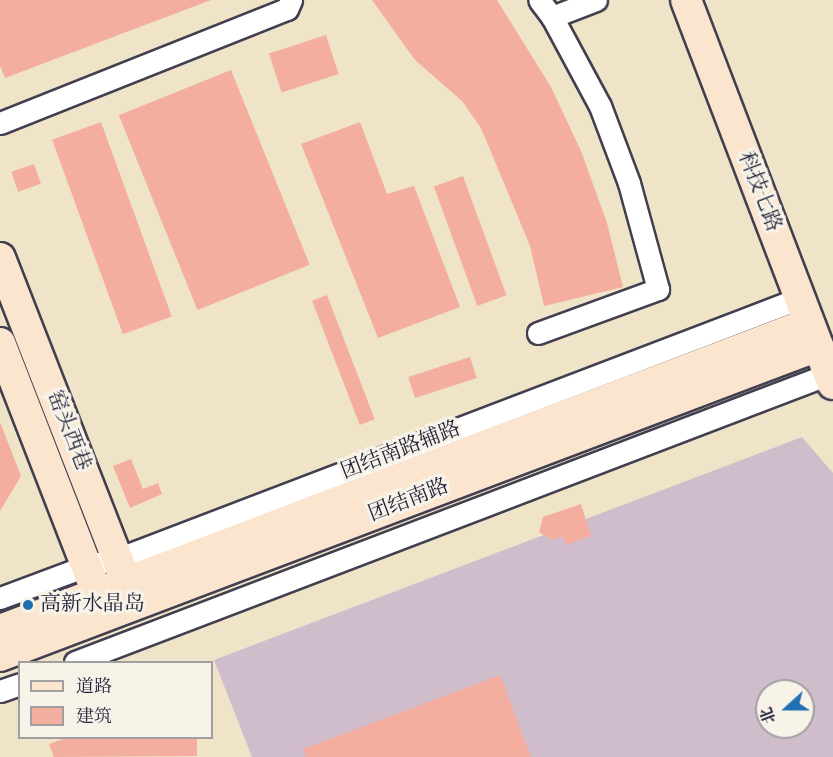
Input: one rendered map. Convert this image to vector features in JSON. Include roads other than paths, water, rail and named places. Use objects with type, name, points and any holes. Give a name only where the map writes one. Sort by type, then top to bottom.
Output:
[{"type":"main road","name":"科技七路","points":[[686,0],[831,379]]},
{"type":"main road","name":"窑头西巷","points":[[0,258],[127,582]]},
{"type":"main road","name":"团结南路","points":[[0,657],[102,605],[127,582],[809,322]]},
{"type":"main road","name":"窑头西巷","points":[[0,343],[102,605]]},
{"type":"main road","name":"团结南路","points":[[0,630],[102,605]]},
{"type":"street","points":[[0,123],[287,9],[291,0]]},
{"type":"street","points":[[538,0],[552,17],[600,106],[629,183],[658,289],[538,333]]},
{"type":"street","points":[[552,17],[596,0]]},
{"type":"street","points":[[80,661],[831,379]]},
{"type":"street","points":[[0,598],[86,566],[127,582]]},
{"type":"street","points":[[0,691],[18,685]]},
{"type":"place","name":"高新水晶岛","points":[[28,605]]}]
